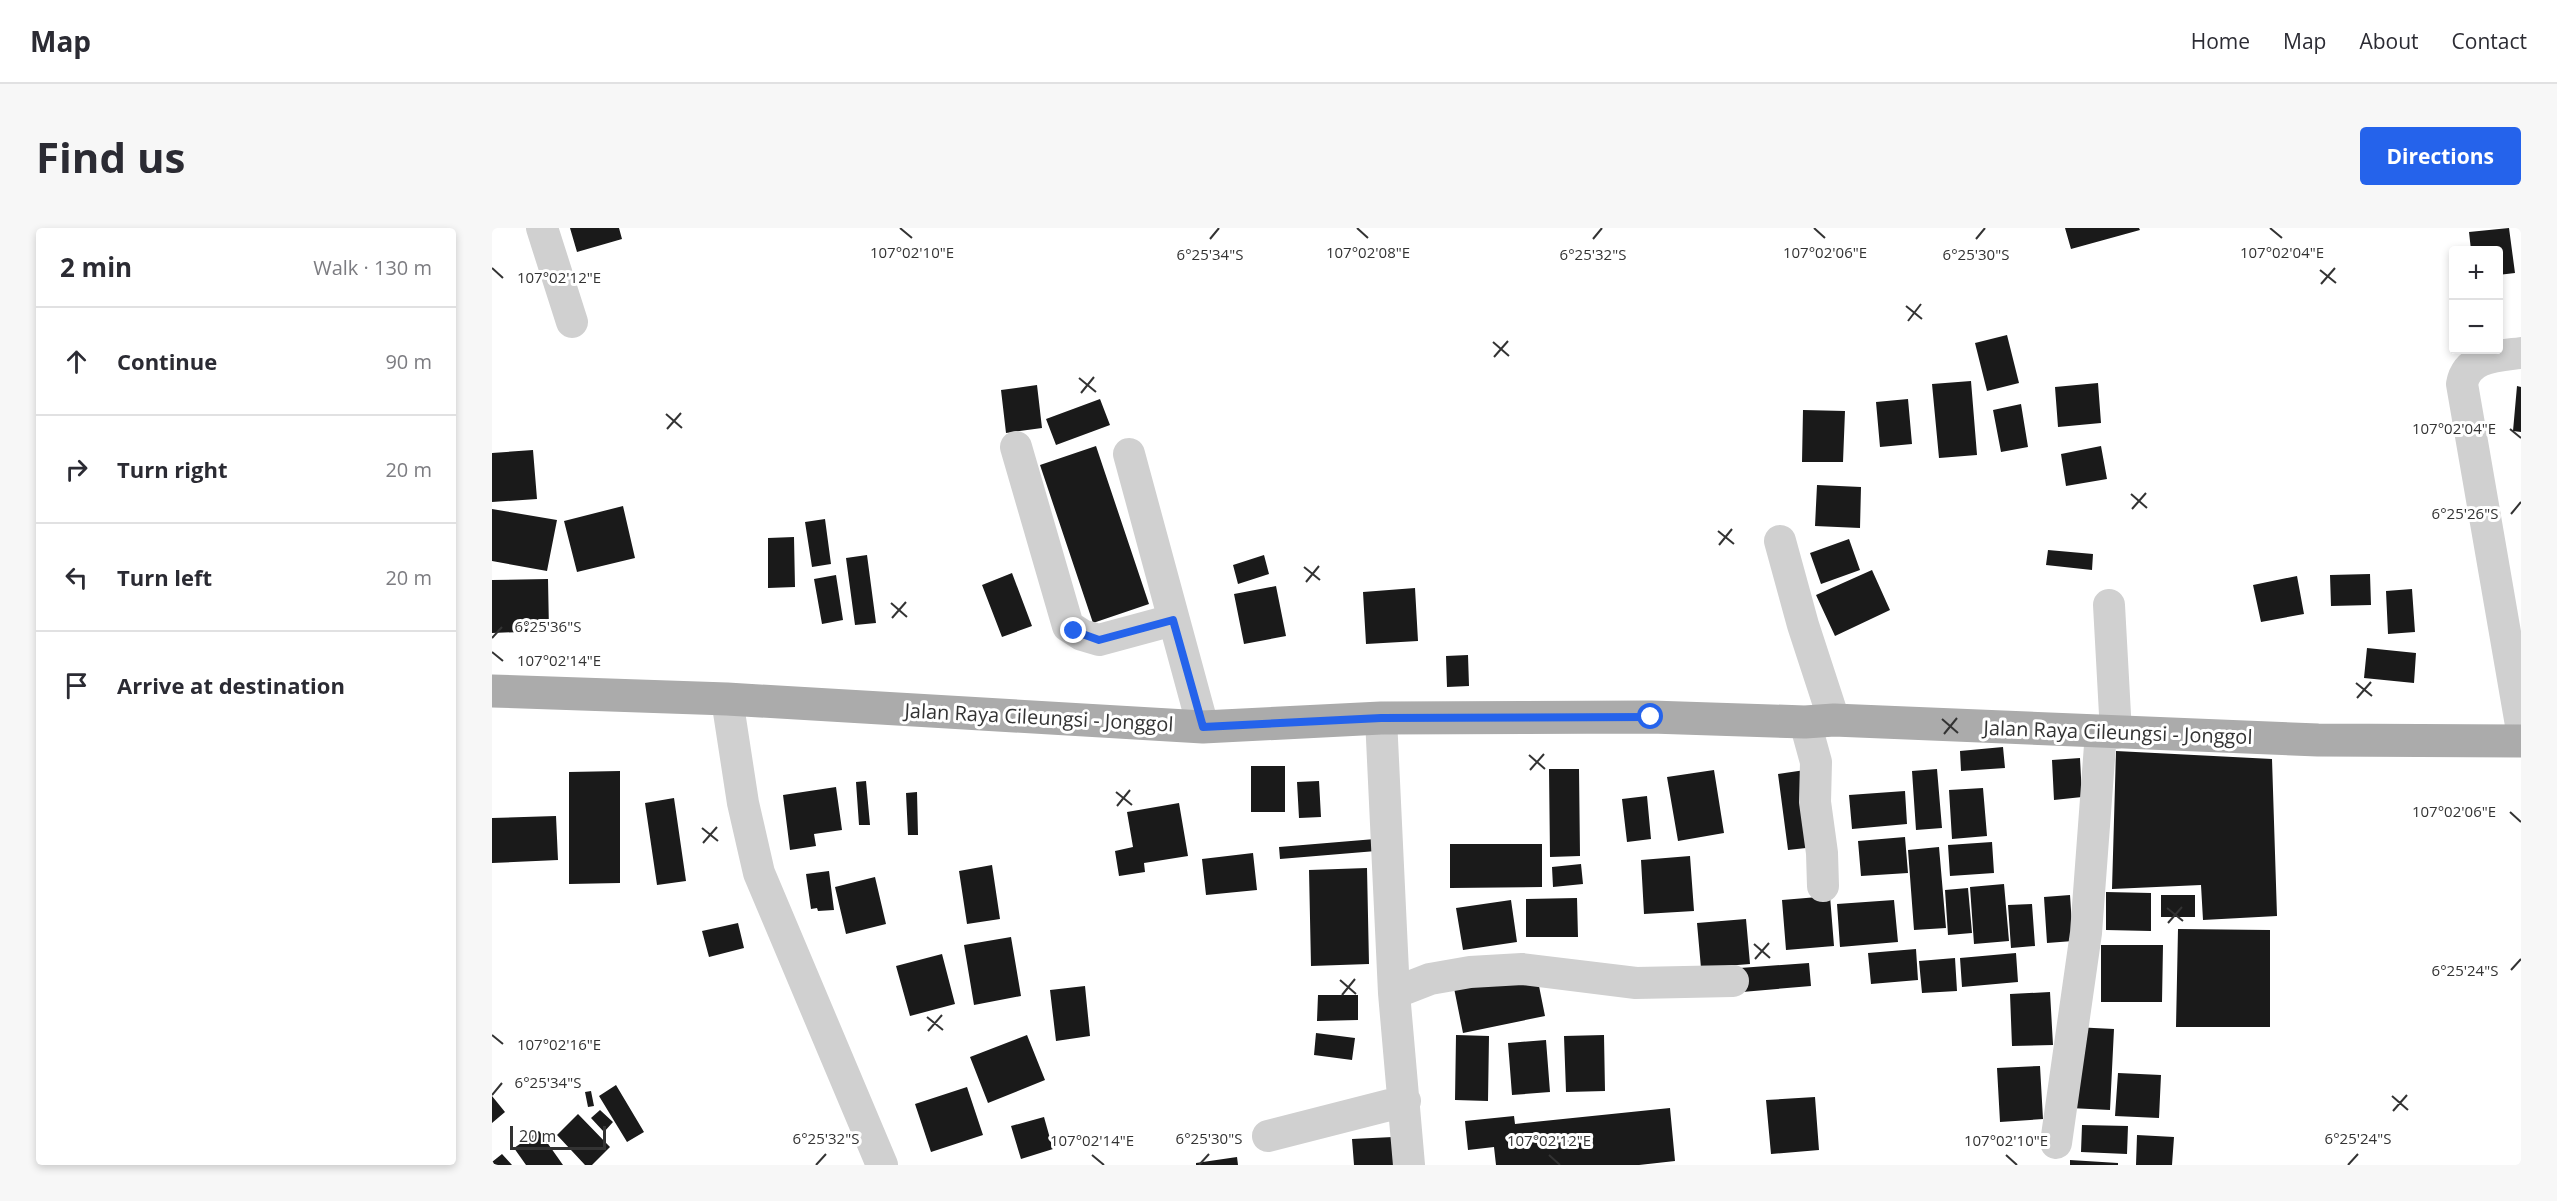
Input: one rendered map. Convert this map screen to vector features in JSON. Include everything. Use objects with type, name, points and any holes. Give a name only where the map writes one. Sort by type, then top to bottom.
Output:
[{"type":"main road","name":"Jalan Raya Cileungsi - Jonggol","points":[[492,691],[727,699],[1203,727],[1381,718],[1651,717],[1820,721],[2318,740],[2521,741]]},
{"type":"street","points":[[542,228],[572,322]]},
{"type":"street","points":[[2521,353],[2481,360],[2468,369],[2462,384],[2521,724]]},
{"type":"street","points":[[1016,447],[1068,626],[1082,635],[1099,640],[1173,620]]},
{"type":"street","points":[[1129,454],[1203,727]]},
{"type":"street","points":[[1780,541],[1803,625],[1820,721],[1815,802],[1822,853],[1823,886]]},
{"type":"street","points":[[2056,1143],[2086,933],[2108,733],[2109,605]]},
{"type":"street","points":[[727,699],[743,802],[759,873],[882,1165]]},
{"type":"street","points":[[1381,718],[1394,993],[1409,1165]]},
{"type":"street","points":[[1394,993],[1430,979],[1470,972],[1522,969],[1636,982],[1733,981]]},
{"type":"street","points":[[1268,1136],[1405,1101]]},
{"type":"building","points":[[570,228],[619,228],[622,239],[577,252]]},
{"type":"building","points":[[2065,228],[2139,228],[2140,230],[2071,249]]},
{"type":"building","points":[[2509,228],[2515,273],[2503,274],[2503,246],[2471,246],[2469,232]]},
{"type":"building","points":[[2007,335],[2019,383],[1987,391],[1975,343]]},
{"type":"building","points":[[1971,381],[1977,455],[1939,458],[1932,384]]},
{"type":"building","points":[[2098,383],[2101,423],[2058,427],[2055,387]]},
{"type":"building","points":[[1037,385],[1042,428],[1006,433],[1001,390]]},
{"type":"building","points":[[2517,386],[2521,387],[2521,432],[2513,431]]},
{"type":"building","points":[[1100,399],[1110,425],[1056,445],[1046,419]]},
{"type":"building","points":[[1908,399],[1912,444],[1880,447],[1876,402]]},
{"type":"building","points":[[2021,404],[2028,447],[2001,452],[1993,410]]},
{"type":"building","points":[[1803,410],[1845,411],[1843,462],[1802,462]]},
{"type":"building","points":[[1096,446],[1149,604],[1093,623],[1040,465]]},
{"type":"building","points":[[2101,446],[2107,479],[2066,486],[2061,454]]},
{"type":"building","points":[[533,450],[537,499],[492,502],[492,453]]},
{"type":"building","points":[[1817,485],[1861,487],[1860,528],[1815,526]]},
{"type":"building","points":[[623,506],[635,558],[577,572],[564,521]]},
{"type":"building","points":[[492,509],[557,520],[547,571],[492,561]]},
{"type":"building","points":[[825,519],[831,564],[812,567],[805,522]]},
{"type":"building","points":[[794,537],[795,587],[768,588],[768,538]]},
{"type":"building","points":[[1849,539],[1860,570],[1821,584],[1810,553]]},
{"type":"building","points":[[2048,550],[2093,554],[2092,570],[2046,565]]},
{"type":"building","points":[[867,555],[876,623],[855,625],[846,558]]},
{"type":"building","points":[[1264,555],[1269,574],[1238,584],[1233,565]]},
{"type":"building","points":[[1872,570],[1890,610],[1835,636],[1816,595]]},
{"type":"building","points":[[1012,573],[1032,626],[1002,637],[982,585]]},
{"type":"building","points":[[2370,574],[2371,605],[2331,606],[2330,575]]},
{"type":"building","points":[[836,575],[843,620],[822,624],[814,579]]},
{"type":"building","points":[[2297,576],[2304,614],[2261,622],[2253,585]]},
{"type":"building","points":[[548,579],[549,631],[492,633],[492,580]]},
{"type":"building","points":[[1276,586],[1286,636],[1244,644],[1234,594]]},
{"type":"building","points":[[1415,588],[1418,641],[1366,644],[1363,592]]},
{"type":"building","points":[[2412,589],[2415,632],[2388,634],[2386,591]]},
{"type":"building","points":[[2367,648],[2416,653],[2414,683],[2364,678]]},
{"type":"building","points":[[1468,655],[1469,686],[1447,687],[1446,656]]},
{"type":"building","points":[[2003,747],[2005,768],[1961,771],[1960,751]]},
{"type":"building","points":[[2116,751],[2272,759],[2277,916],[2203,920],[2201,885],[2112,889]]},
{"type":"building","points":[[2080,758],[2082,797],[2054,800],[2052,760]]},
{"type":"building","points":[[1251,766],[1285,766],[1285,812],[1251,812]]},
{"type":"building","points":[[1549,769],[1579,769],[1580,856],[1550,857]]},
{"type":"building","points":[[1937,769],[1942,828],[1916,830],[1912,771]]},
{"type":"building","points":[[1714,770],[1724,833],[1678,841],[1667,777]]},
{"type":"building","points":[[1805,770],[1815,847],[1788,850],[1778,774]]},
{"type":"building","points":[[620,771],[620,883],[569,884],[569,772]]},
{"type":"building","points":[[866,781],[870,825],[859,825],[856,782]]},
{"type":"building","points":[[1319,781],[1321,817],[1299,818],[1297,782]]},
{"type":"building","points":[[836,787],[842,830],[814,834],[816,846],[790,850],[783,795]]},
{"type":"building","points":[[1983,788],[1987,836],[1952,839],[1949,790]]},
{"type":"building","points":[[1905,791],[1907,824],[1852,829],[1849,795]]},
{"type":"building","points":[[917,792],[918,835],[908,835],[906,793]]},
{"type":"building","points":[[1647,796],[1651,839],[1627,842],[1622,799]]},
{"type":"building","points":[[674,798],[686,881],[657,885],[645,803]]},
{"type":"building","points":[[1179,803],[1188,856],[1144,863],[1145,872],[1119,876],[1115,851],[1133,847],[1127,812]]},
{"type":"building","points":[[556,816],[558,860],[492,863],[492,818]]},
{"type":"building","points":[[1905,837],[1908,873],[1861,876],[1858,841]]},
{"type":"building","points":[[1375,839],[1376,851],[1280,859],[1279,847]]},
{"type":"building","points":[[1992,842],[1994,873],[1950,876],[1948,845]]},
{"type":"building","points":[[1450,844],[1542,844],[1542,887],[1450,888]]},
{"type":"building","points":[[1939,847],[1946,928],[1914,930],[1908,850]]},
{"type":"building","points":[[1253,853],[1257,890],[1206,895],[1202,859]]},
{"type":"building","points":[[1690,856],[1694,911],[1644,914],[1641,860]]},
{"type":"building","points":[[1581,864],[1583,884],[1553,887],[1552,867]]},
{"type":"building","points":[[992,865],[1000,919],[967,924],[959,871]]},
{"type":"building","points":[[1367,868],[1369,964],[1311,966],[1309,870]]},
{"type":"building","points":[[829,871],[834,910],[811,909],[806,874]]},
{"type":"building","points":[[875,877],[886,924],[846,934],[835,887]]},
{"type":"building","points":[[2004,884],[2009,941],[1974,944],[1970,887]]},
{"type":"building","points":[[1968,888],[1972,933],[1948,935],[1945,890]]},
{"type":"building","points":[[2106,892],[2151,893],[2151,931],[2106,930]]},
{"type":"building","points":[[2070,895],[2073,941],[2047,943],[2044,897]]},
{"type":"building","points":[[2161,895],[2195,895],[2195,917],[2161,917]]},
{"type":"building","points":[[1830,896],[1834,946],[1786,950],[1782,900]]},
{"type":"building","points":[[1577,898],[1578,937],[1526,937],[1526,899]]},
{"type":"building","points":[[1511,900],[1517,942],[1463,950],[1456,908]]},
{"type":"building","points":[[1894,900],[1898,942],[1840,947],[1837,904]]},
{"type":"building","points":[[2032,904],[2035,946],[2011,948],[2008,905]]},
{"type":"building","points":[[1746,919],[1750,964],[1701,968],[1697,923]]},
{"type":"building","points":[[738,923],[744,948],[709,957],[702,931]]},
{"type":"building","points":[[2178,929],[2270,930],[2270,1027],[2176,1027]]},
{"type":"building","points":[[1011,937],[1021,996],[974,1005],[964,945]]},
{"type":"building","points":[[2101,945],[2163,945],[2162,1002],[2101,1002]]},
{"type":"building","points":[[1916,949],[1918,980],[1871,984],[1868,953]]},
{"type":"building","points":[[2016,953],[2018,982],[1962,987],[1960,958]]},
{"type":"building","points":[[942,954],[955,1004],[910,1016],[896,966]]},
{"type":"building","points":[[1955,958],[1957,991],[1922,993],[1919,961]]},
{"type":"building","points":[[1809,963],[1811,986],[1742,992],[1740,968]]},
{"type":"building","points":[[1536,971],[1545,1016],[1463,1033],[1454,988]]},
{"type":"building","points":[[1085,986],[1090,1036],[1056,1041],[1050,990]]},
{"type":"building","points":[[2050,992],[2053,1045],[2012,1046],[2010,994]]},
{"type":"building","points":[[1318,995],[1358,995],[1358,1020],[1317,1021]]},
{"type":"building","points":[[2074,1027],[2114,1029],[2110,1110],[2070,1108]]},
{"type":"building","points":[[1316,1033],[1355,1038],[1352,1060],[1314,1055]]},
{"type":"building","points":[[1027,1035],[1045,1080],[988,1103],[970,1057]]},
{"type":"building","points":[[1456,1035],[1489,1036],[1488,1101],[1455,1100]]},
{"type":"building","points":[[1604,1035],[1605,1091],[1566,1092],[1564,1036]]},
{"type":"building","points":[[1546,1040],[1550,1092],[1512,1095],[1508,1043]]},
{"type":"building","points":[[2040,1066],[2043,1119],[2000,1122],[1997,1068]]},
{"type":"building","points":[[2118,1073],[2161,1075],[2159,1118],[2115,1116]]},
{"type":"building","points":[[616,1085],[644,1132],[627,1142],[599,1096]]},
{"type":"building","points":[[967,1087],[983,1135],[931,1152],[915,1104]]},
{"type":"building","points":[[591,1091],[594,1106],[588,1107],[585,1092]]},
{"type":"building","points":[[492,1096],[505,1112],[492,1123]]},
{"type":"building","points":[[1815,1097],[1819,1150],[1771,1154],[1766,1100]]},
{"type":"building","points":[[1670,1108],[1675,1161],[1639,1165],[1496,1165],[1494,1147],[1468,1150],[1465,1121],[1514,1116],[1515,1124]]},
{"type":"building","points":[[600,1110],[613,1122],[604,1132],[591,1118]]},
{"type":"building","points":[[578,1114],[610,1147],[592,1165],[585,1165],[557,1135]]},
{"type":"building","points":[[1044,1117],[1053,1149],[1021,1159],[1011,1126]]},
{"type":"building","points":[[2082,1125],[2128,1126],[2127,1154],[2081,1152]]},
{"type":"building","points":[[539,1131],[563,1165],[526,1165],[514,1148]]},
{"type":"building","points":[[2137,1135],[2174,1137],[2172,1165],[2136,1165]]},
{"type":"building","points":[[1393,1137],[1394,1165],[1354,1165],[1352,1139]]},
{"type":"building","points":[[502,1154],[512,1165],[492,1165],[492,1162]]},
{"type":"building","points":[[1237,1157],[1238,1165],[1196,1165],[1196,1163]]},
{"type":"building","points":[[2070,1160],[2118,1163],[2118,1165],[2070,1165]]},
{"type":"route","points":[[1074,631],[1090,639],[1099,640],[1173,620],[1203,727],[1381,718],[1651,717]]}]
